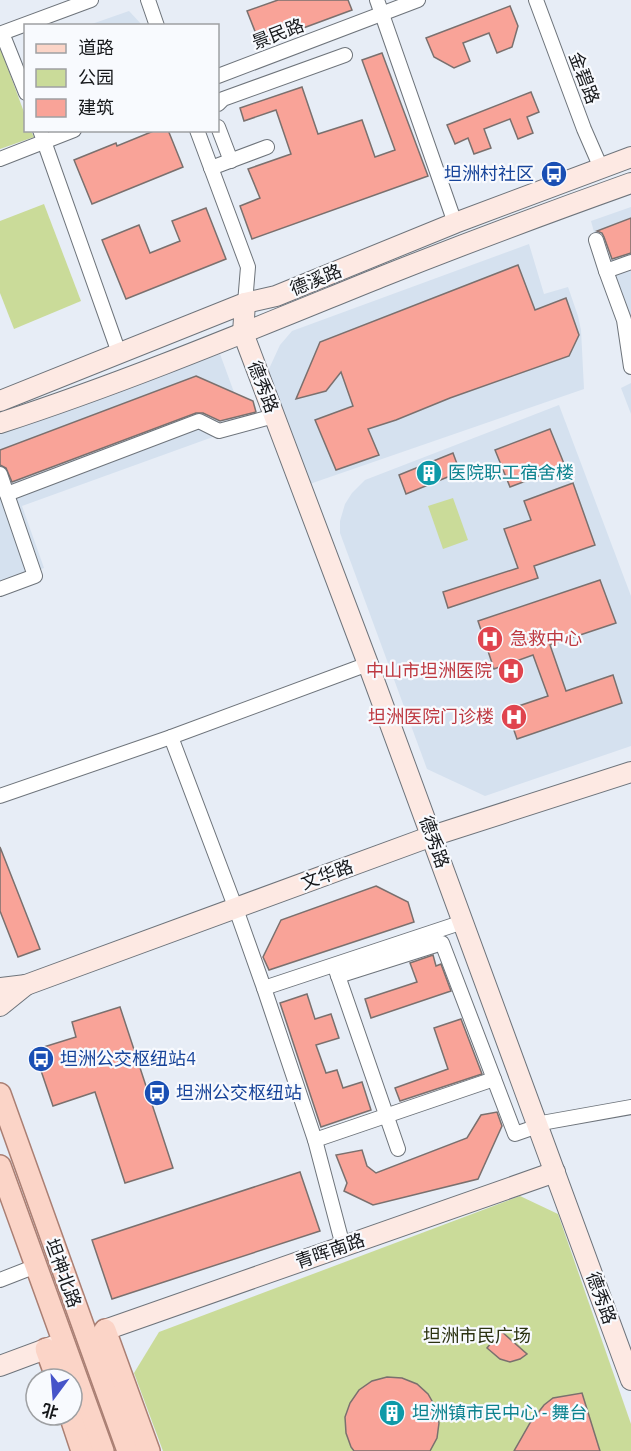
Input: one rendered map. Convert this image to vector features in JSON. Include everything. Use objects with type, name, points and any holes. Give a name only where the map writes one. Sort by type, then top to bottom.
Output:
[{"type":"main road","name":"坦神北路","points":[[0,1094],[128,1451]]},
{"type":"main road","name":"坦神北路","points":[[0,1166],[36,1266],[55,1346],[103,1451]]},
{"type":"main road","points":[[105,1330],[149,1451]]},
{"type":"main road","points":[[55,1346],[56,1367]]},
{"type":"main road","points":[[103,1382],[114,1356]]},
{"type":"main road","points":[[74,1427],[82,1451]]},
{"type":"street","points":[[26,24],[91,0]]},
{"type":"street","points":[[148,0],[157,24]]},
{"type":"street","points":[[377,0],[455,223]]},
{"type":"street","name":"景民路","points":[[219,76],[418,0]]},
{"type":"street","name":"金碧路","points":[[536,0],[601,168]]},
{"type":"street","points":[[24,25],[2,33],[24,88]]},
{"type":"street","points":[[219,103],[223,99],[345,55]]},
{"type":"street","points":[[269,56],[277,79]]},
{"type":"street","points":[[219,130],[231,161]]},
{"type":"street","points":[[0,159],[42,136],[63,132]]},
{"type":"street","points":[[198,132],[248,267],[245,303]]},
{"type":"street","points":[[42,136],[118,353]]},
{"type":"street","points":[[211,168],[267,147]]},
{"type":"street","name":"德溪路","points":[[0,401],[245,303],[276,296],[455,223],[631,157]]},
{"type":"street","name":"德溪路","points":[[0,423],[56,405],[194,353],[521,223],[631,183]]},
{"type":"street","points":[[596,240],[624,320],[631,367]]},
{"type":"street","points":[[606,271],[631,262]]},
{"type":"street","name":"德秀路","points":[[245,303],[243,333],[464,922],[631,1380]]},
{"type":"street","points":[[7,494],[199,421],[219,431],[274,416]]},
{"type":"street","points":[[0,474],[35,576],[0,589]]},
{"type":"street","points":[[0,796],[171,737],[368,664]]},
{"type":"street","points":[[171,737],[264,988],[315,1140],[343,1246]]},
{"type":"street","name":"文华路","points":[[26,985],[432,836],[631,772]]},
{"type":"street","points":[[336,971],[464,922]]},
{"type":"street","points":[[264,988],[442,943],[515,1134],[537,1125],[631,1107]]},
{"type":"street","points":[[336,971],[398,1149]]},
{"type":"street","points":[[0,988],[26,985]]},
{"type":"street","points":[[0,1006],[26,985]]},
{"type":"street","points":[[315,1140],[494,1079]]},
{"type":"street","name":"青晖南路","points":[[105,1330],[555,1172]]},
{"type":"street","points":[[0,1280],[36,1266]]},
{"type":"street","points":[[0,1366],[55,1346]]},
{"type":"shaded area","points":[[129,11],[141,24],[92,24]]},
{"type":"shaded area","points":[[631,207],[631,367],[591,221]]},
{"type":"shaded area","points":[[529,244],[544,294],[568,287],[581,330],[584,389],[301,487],[262,384],[280,345],[292,331]]},
{"type":"shaded area","points":[[220,354],[246,425],[22,506],[44,568],[0,584],[0,434]]},
{"type":"shaded area","points":[[631,383],[631,414],[621,388]]},
{"type":"shaded area","name":"中山市坦洲医院","points":[[559,405],[631,596],[631,746],[485,796],[427,769],[340,533],[340,521],[345,504],[365,480]]},
{"type":"green space","points":[[0,47],[24,112],[24,132],[32,132],[34,137],[0,149]]},
{"type":"green space","points":[[44,204],[81,301],[14,329],[0,293],[0,221]]},
{"type":"green space","points":[[453,498],[468,540],[443,549],[428,506]]},
{"type":"green space","name":"坦洲市民广场","points":[[520,1196],[558,1214],[631,1424],[631,1451],[163,1451],[134,1373],[159,1332]]},
{"type":"building","points":[[278,0],[348,0],[352,10],[260,44],[247,11]]},
{"type":"building","points":[[510,6],[518,26],[512,47],[497,53],[489,33],[463,43],[470,61],[454,68],[434,57],[426,38]]},
{"type":"building","points":[[382,53],[428,176],[252,239],[240,206],[260,198],[248,169],[291,154],[276,110],[244,121],[240,108],[302,87],[318,134],[362,120],[375,157],[395,150],[362,60]]},
{"type":"building","points":[[531,92],[539,112],[527,117],[533,133],[518,139],[510,119],[484,129],[491,148],[474,154],[468,138],[455,144],[447,125]]},
{"type":"building","points":[[151,132],[169,132],[183,167],[92,204],[74,160],[116,143],[117,146]]},
{"type":"building","points":[[206,208],[226,259],[126,299],[102,240],[139,225],[150,253],[180,241],[172,221]]},
{"type":"building","points":[[631,218],[631,253],[612,259],[602,233],[597,231]]},
{"type":"building","points":[[518,265],[535,310],[566,298],[579,335],[569,356],[368,429],[379,455],[336,470],[315,420],[353,406],[341,372],[326,391],[296,399],[320,342]]},
{"type":"building","points":[[196,376],[253,401],[256,412],[220,421],[203,413],[196,413],[12,482],[6,468],[0,465],[0,450]]},
{"type":"building","points":[[550,429],[565,466],[510,487],[495,450]]},
{"type":"building","name":"医院职工宿舍楼","points":[[453,453],[460,472],[406,494],[399,475]]},
{"type":"building","points":[[573,483],[595,545],[534,566],[538,578],[448,608],[443,592],[518,568],[504,529],[531,520],[524,501]]},
{"type":"building","points":[[600,580],[616,623],[550,645],[566,691],[613,675],[622,703],[517,739],[507,710],[548,696],[533,655],[494,669],[478,621]]},
{"type":"building","points":[[0,847],[40,949],[18,957],[0,911]]},
{"type":"building","points":[[376,886],[408,902],[414,922],[269,970],[263,957],[281,920]]},
{"type":"building","points":[[433,955],[436,966],[441,964],[451,991],[371,1018],[365,999],[417,982],[410,963]]},
{"type":"building","points":[[307,994],[315,1019],[331,1014],[339,1038],[316,1045],[326,1073],[337,1070],[343,1088],[362,1082],[371,1110],[321,1127],[280,1003]]},
{"type":"building","points":[[120,1007],[173,1168],[125,1183],[95,1092],[53,1106],[34,1050],[76,1037],[72,1022]]},
{"type":"building","points":[[461,1019],[482,1074],[400,1101],[395,1088],[448,1069],[434,1028]]},
{"type":"building","points":[[497,1112],[502,1126],[478,1179],[373,1205],[344,1191],[347,1183],[336,1155],[362,1150],[367,1166],[376,1173],[467,1138],[481,1115]]},
{"type":"building","points":[[300,1172],[320,1231],[112,1299],[92,1240]]},
{"type":"building","points":[[501,1331],[527,1354],[510,1362],[500,1359],[487,1348]]},
{"type":"building","name":"坦洲镇市民中心 - 舞台","points":[[387,1377],[402,1378],[417,1384],[428,1394],[436,1408],[439,1423],[437,1438],[430,1451],[354,1451],[351,1447],[346,1433],[345,1417],[350,1403],[359,1390],[372,1381]]},
{"type":"building","points":[[582,1393],[600,1451],[514,1451],[530,1423],[544,1405],[553,1398]]},
{"type":"place","name":"坦洲村社区","points":[[554,174]]},
{"type":"place","name":"医院职工宿舍楼","points":[[429,473]]},
{"type":"place","name":"急救中心","points":[[490,639]]},
{"type":"place","name":"中山市坦洲医院","points":[[511,671]]},
{"type":"place","name":"坦洲医院门诊楼","points":[[514,717]]},
{"type":"place","name":"坦洲公交枢纽站4","points":[[41,1059]]},
{"type":"place","name":"坦洲公交枢纽站","points":[[157,1093]]},
{"type":"place","name":"坦洲镇市民中心 - 舞台","points":[[392,1413]]}]
